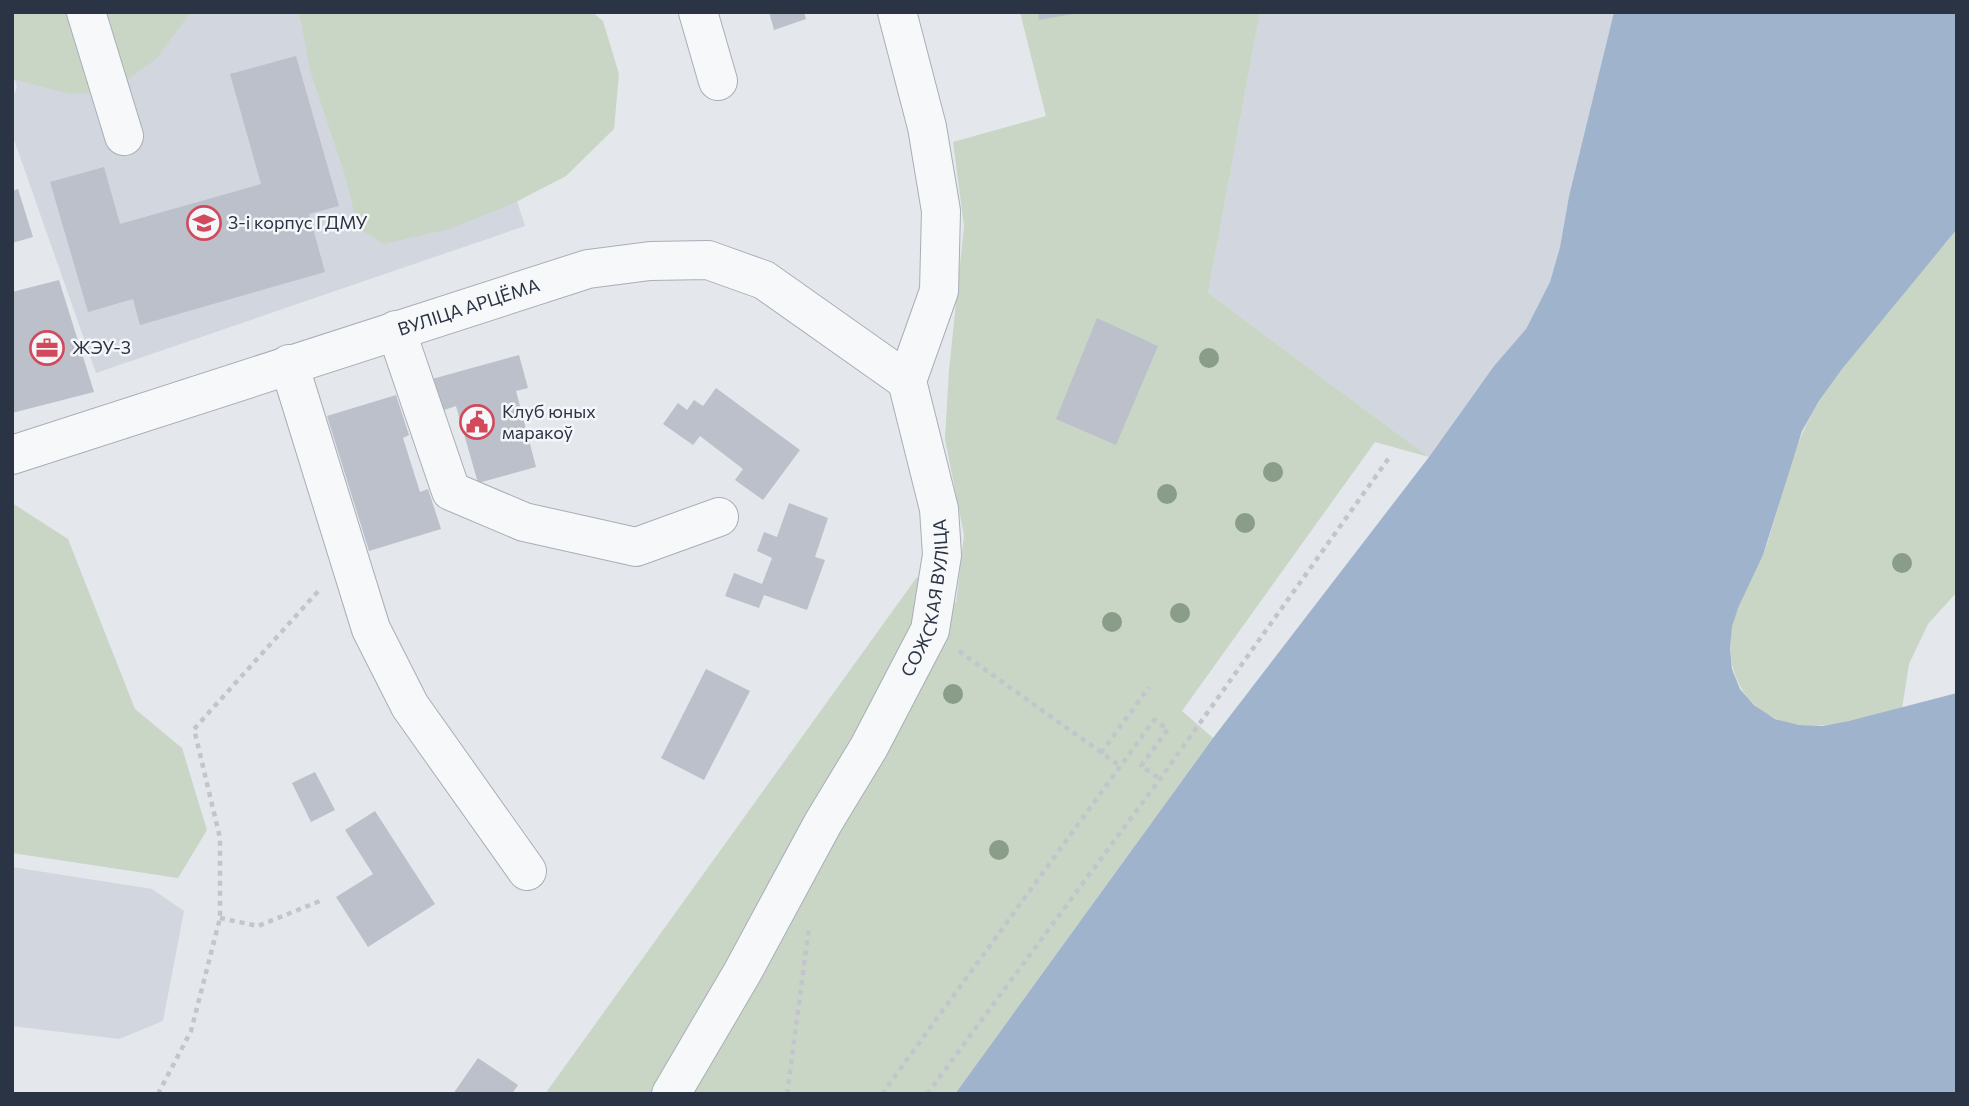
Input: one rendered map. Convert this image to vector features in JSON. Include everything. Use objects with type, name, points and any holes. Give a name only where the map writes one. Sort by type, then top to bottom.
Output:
[{"type":"street","points":[[86,12],[124,136]]},
{"type":"street","points":[[698,12],[718,81]]},
{"type":"street","points":[[897,12],[927,127],[941,211],[939,291],[907,381]]},
{"type":"street","name":"ВУЛІЦА АРЦЁМА","points":[[12,455],[588,269],[650,261],[708,260],[764,280],[907,381]]},
{"type":"street","points":[[396,330],[451,491],[524,522],[636,547],[719,517]]},
{"type":"street","points":[[289,364],[371,629],[410,706],[527,872]]},
{"type":"street","name":"СОЖСКАЯ ВУЛІЦА","points":[[671,1094],[742,973],[823,823],[869,747],[930,630],[942,555],[939,509],[907,381]]},
{"type":"path","points":[[928,1094],[1160,779],[1391,455]]},
{"type":"path","points":[[158,1094],[191,1031],[220,918],[220,838],[194,729],[349,557]]},
{"type":"path","points":[[930,630],[1120,766]]},
{"type":"path","points":[[1101,752],[1149,687]]},
{"type":"path","points":[[882,1094],[1154,719],[1168,729],[1141,766],[1160,779]]},
{"type":"path","points":[[220,918],[258,926],[320,901]]},
{"type":"path","points":[[786,1094],[810,918]]},
{"type":"shaded area","points":[[12,12],[456,12],[525,226],[96,373],[12,134],[12,99],[17,87],[12,69]]},
{"type":"shaded area","points":[[1260,12],[1614,12],[1550,282],[1526,329],[1494,366],[1429,457],[1208,293]]},
{"type":"shaded area","points":[[12,867],[152,889],[184,911],[163,1021],[119,1039],[12,1026]]},
{"type":"green space","points":[[12,12],[191,12],[156,59],[111,92],[70,94],[12,79]]},
{"type":"green space","points":[[295,12],[592,12],[603,21],[619,74],[614,129],[566,176],[512,204],[449,229],[384,244],[358,228],[345,175],[310,70],[300,17]]},
{"type":"green space","points":[[1020,12],[1260,12],[1208,293],[1429,457],[1375,442],[1182,711],[1213,738],[955,1094],[545,1094],[917,577],[956,603],[964,535],[945,439],[949,370],[964,226],[953,142],[1046,116]]},
{"type":"green space","points":[[1957,229],[1957,592],[1928,624],[1909,664],[1902,709],[1824,725],[1782,721],[1765,713],[1751,701],[1740,686],[1733,669],[1730,649],[1735,616],[1767,544],[1795,452],[1810,417],[1852,355]]},
{"type":"green space","points":[[12,503],[68,539],[135,709],[182,748],[207,830],[178,878],[12,853]]},
{"type":"water","points":[[1614,12],[1957,12],[1957,229],[1842,369],[1802,431],[1763,555],[1738,608],[1732,627],[1730,648],[1732,669],[1740,689],[1754,705],[1775,719],[1799,725],[1822,726],[1849,721],[1957,693],[1957,1094],[955,1094],[1213,738],[1429,457],[1494,366],[1526,329],[1550,282],[1560,247],[1569,196]]},
{"type":"building","points":[[769,12],[804,12],[806,19],[774,30]]},
{"type":"building","points":[[1038,12],[1073,12],[1073,14],[1039,20]]},
{"type":"building","points":[[296,56],[339,206],[309,214],[325,272],[140,325],[133,299],[88,312],[50,182],[104,167],[120,224],[261,184],[230,74]]},
{"type":"building","points":[[18,189],[33,237],[12,243],[12,191]]},
{"type":"building","name":"ЖЭУ-3","points":[[59,280],[94,392],[12,413],[12,292]]},
{"type":"building","points":[[1097,318],[1158,346],[1116,445],[1056,419]]},
{"type":"building","points":[[519,355],[528,388],[516,391],[536,467],[478,483],[456,406],[441,411],[432,379]]},
{"type":"building","points":[[716,388],[800,450],[763,500],[735,480],[743,469],[700,436],[693,445],[663,424],[678,403],[687,410],[694,400],[703,406]]},
{"type":"building","points":[[396,395],[409,435],[403,438],[420,492],[428,489],[441,529],[369,551],[327,416]]},
{"type":"building","points":[[789,503],[828,518],[815,557],[825,560],[807,610],[764,595],[759,608],[725,596],[734,573],[762,584],[772,558],[757,551],[764,532],[777,537]]},
{"type":"building","points":[[706,669],[750,691],[704,780],[661,758]]},
{"type":"building","points":[[315,772],[335,810],[311,822],[292,783]]},
{"type":"building","points":[[375,811],[435,904],[368,947],[336,897],[373,874],[345,830]]},
{"type":"building","points":[[478,1058],[518,1085],[512,1094],[453,1094]]},
{"type":"place","name":"3-і корпус ГДМУ","points":[[204,223]]},
{"type":"place","name":"ЖЭУ-3","points":[[47,348]]},
{"type":"place","name":"Клуб юных маракоў","points":[[477,422]]}]
